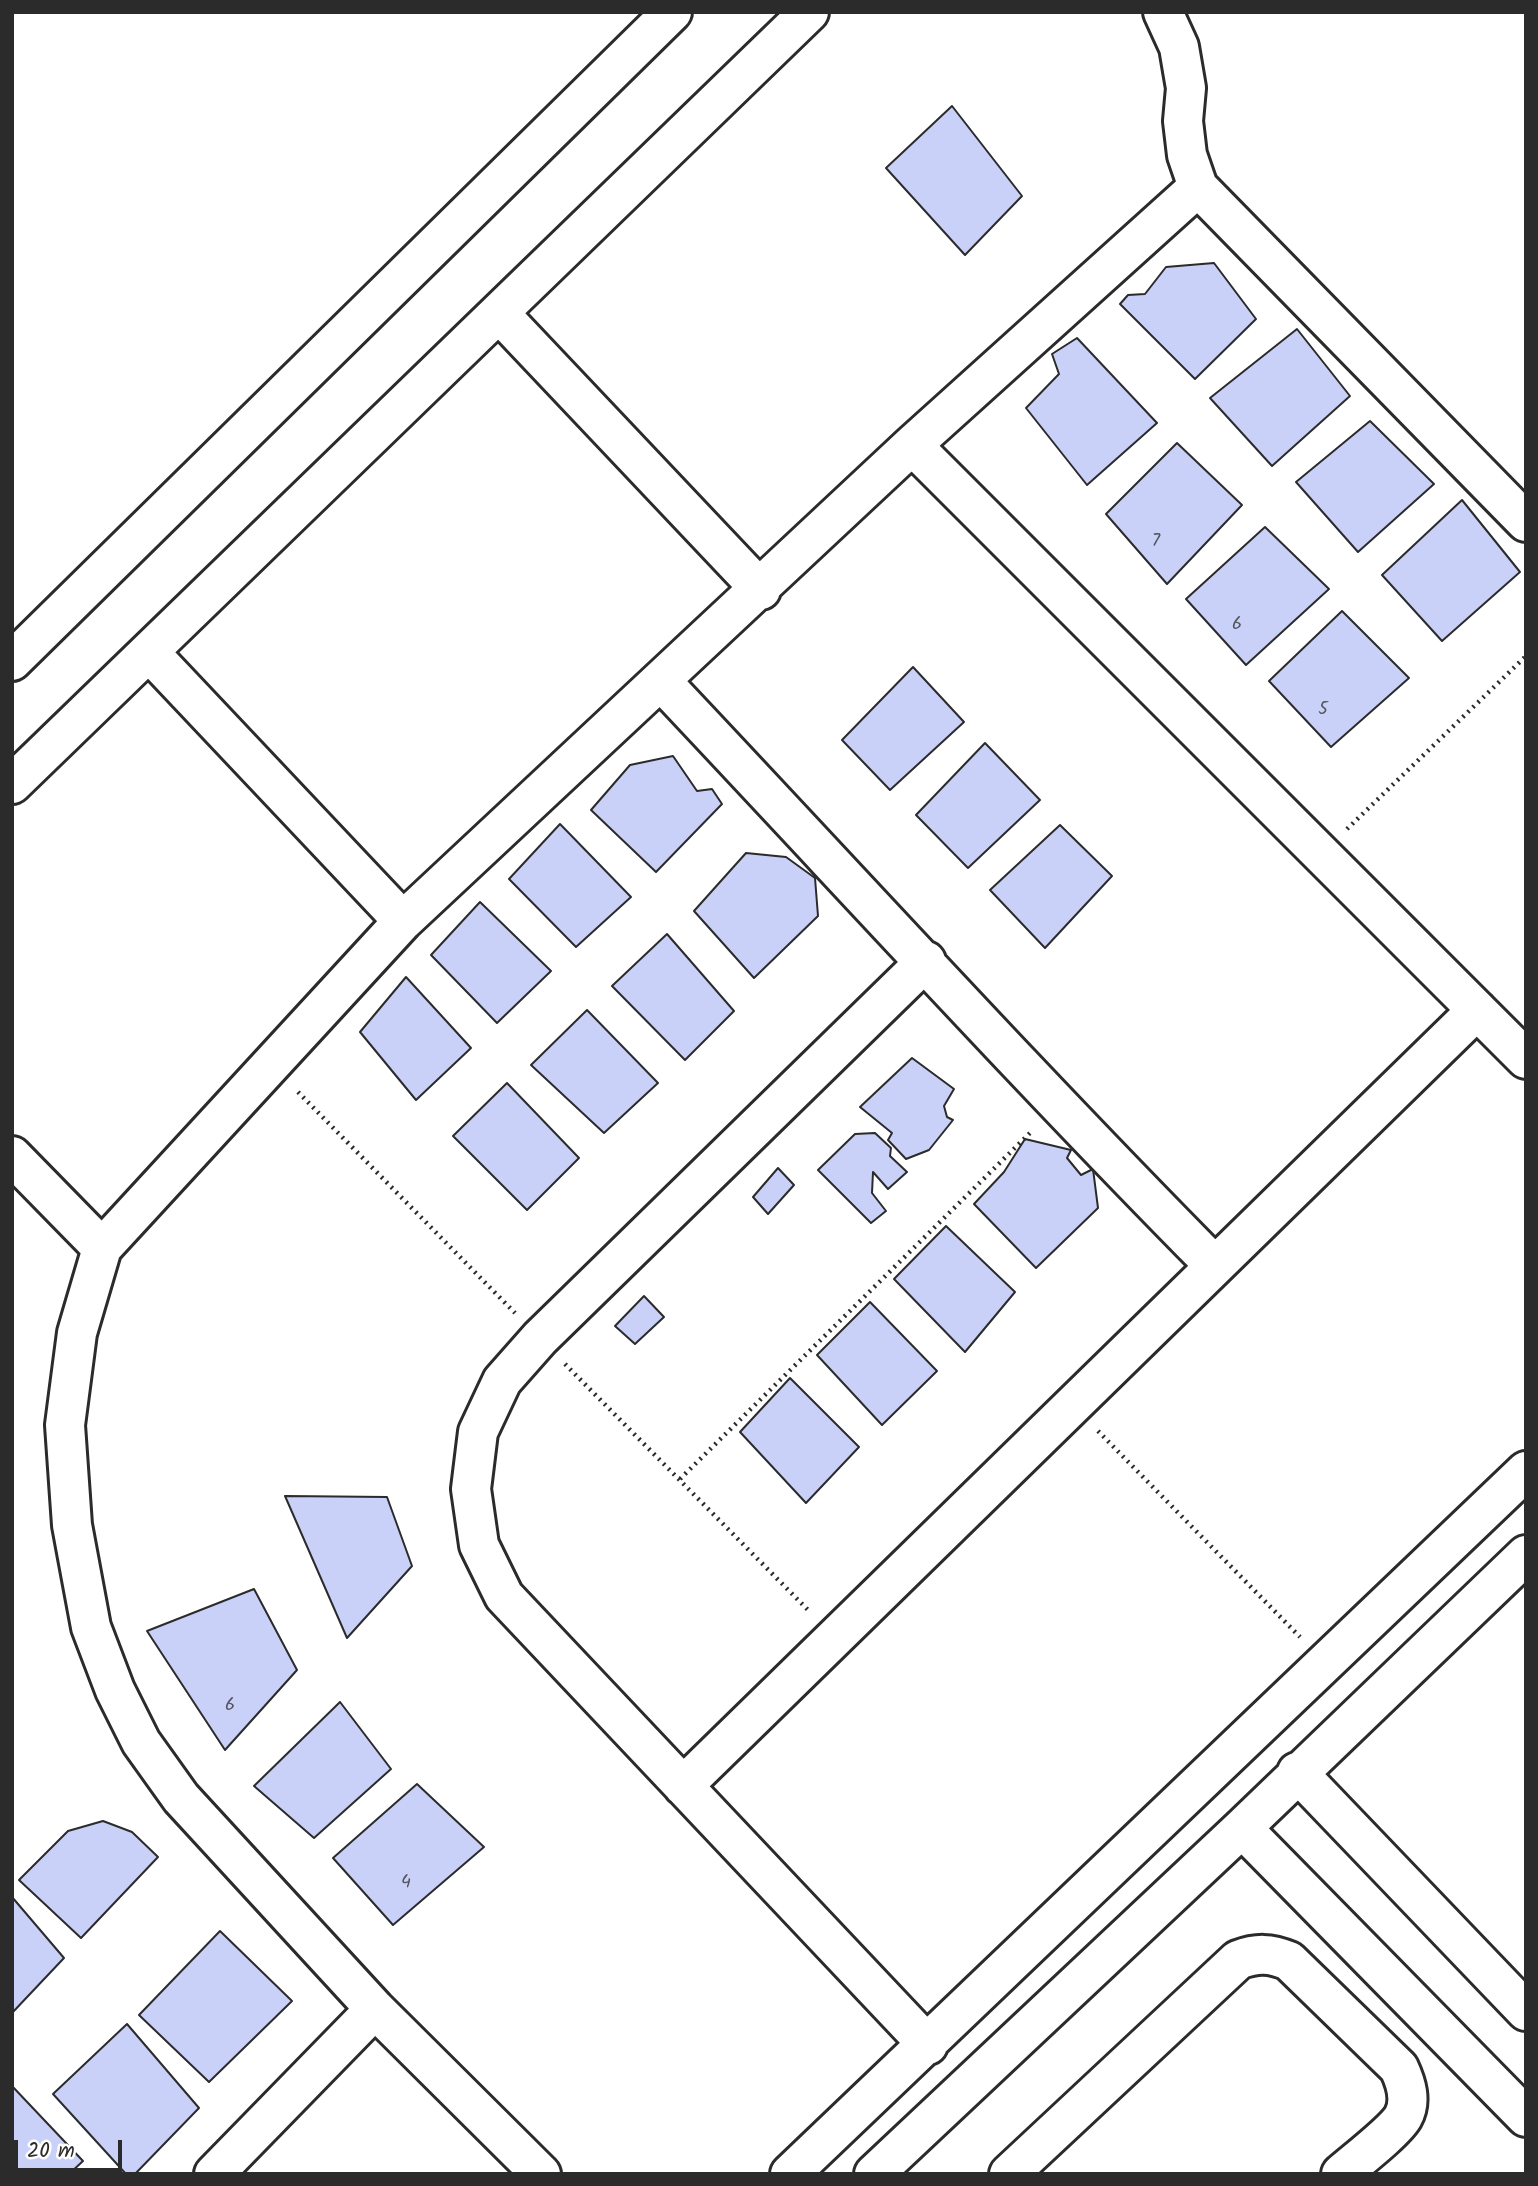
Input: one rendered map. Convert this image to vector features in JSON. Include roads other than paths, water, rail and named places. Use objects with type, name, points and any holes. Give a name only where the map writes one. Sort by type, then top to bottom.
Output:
[{"type":"street","points":[[12,661],[672,12]]},
{"type":"street","points":[[12,784],[809,12]]},
{"type":"street","points":[[1163,12],[1179,47],[1186,88],[1183,121],[1187,155],[1198,187],[1526,522]]},
{"type":"street","points":[[541,2174],[375,2009],[181,1798],[141,1742],[115,1690],[91,1628],[72,1525],[65,1425],[77,1333],[102,1248],[403,921],[761,590],[912,445],[1198,187]]},
{"type":"street","points":[[499,313],[761,590]]},
{"type":"street","points":[[912,445],[1526,1059]]},
{"type":"street","points":[[149,652],[403,921]]},
{"type":"street","points":[[662,682],[926,961],[1055,1104],[1215,1266]]},
{"type":"street","points":[[926,961],[540,1338],[502,1381],[478,1432],[471,1489],[479,1545],[504,1596],[928,2045]]},
{"type":"street","points":[[683,1786],[1477,1010]]},
{"type":"street","points":[[12,1156],[102,1248]]},
{"type":"street","points":[[790,2174],[1526,1471]]},
{"type":"street","points":[[874,2174],[1242,1828],[1297,1772],[1526,1555]]},
{"type":"street","points":[[1297,1772],[1526,2011]]},
{"type":"street","points":[[1242,1828],[1526,2117]]},
{"type":"street","points":[[1009,2174],[1238,1960],[1254,1954],[1273,1954],[1289,1961],[1399,2068],[1406,2084],[1407,2101],[1403,2117],[1341,2174]]},
{"type":"street","points":[[221,2169],[375,2009]]}]
